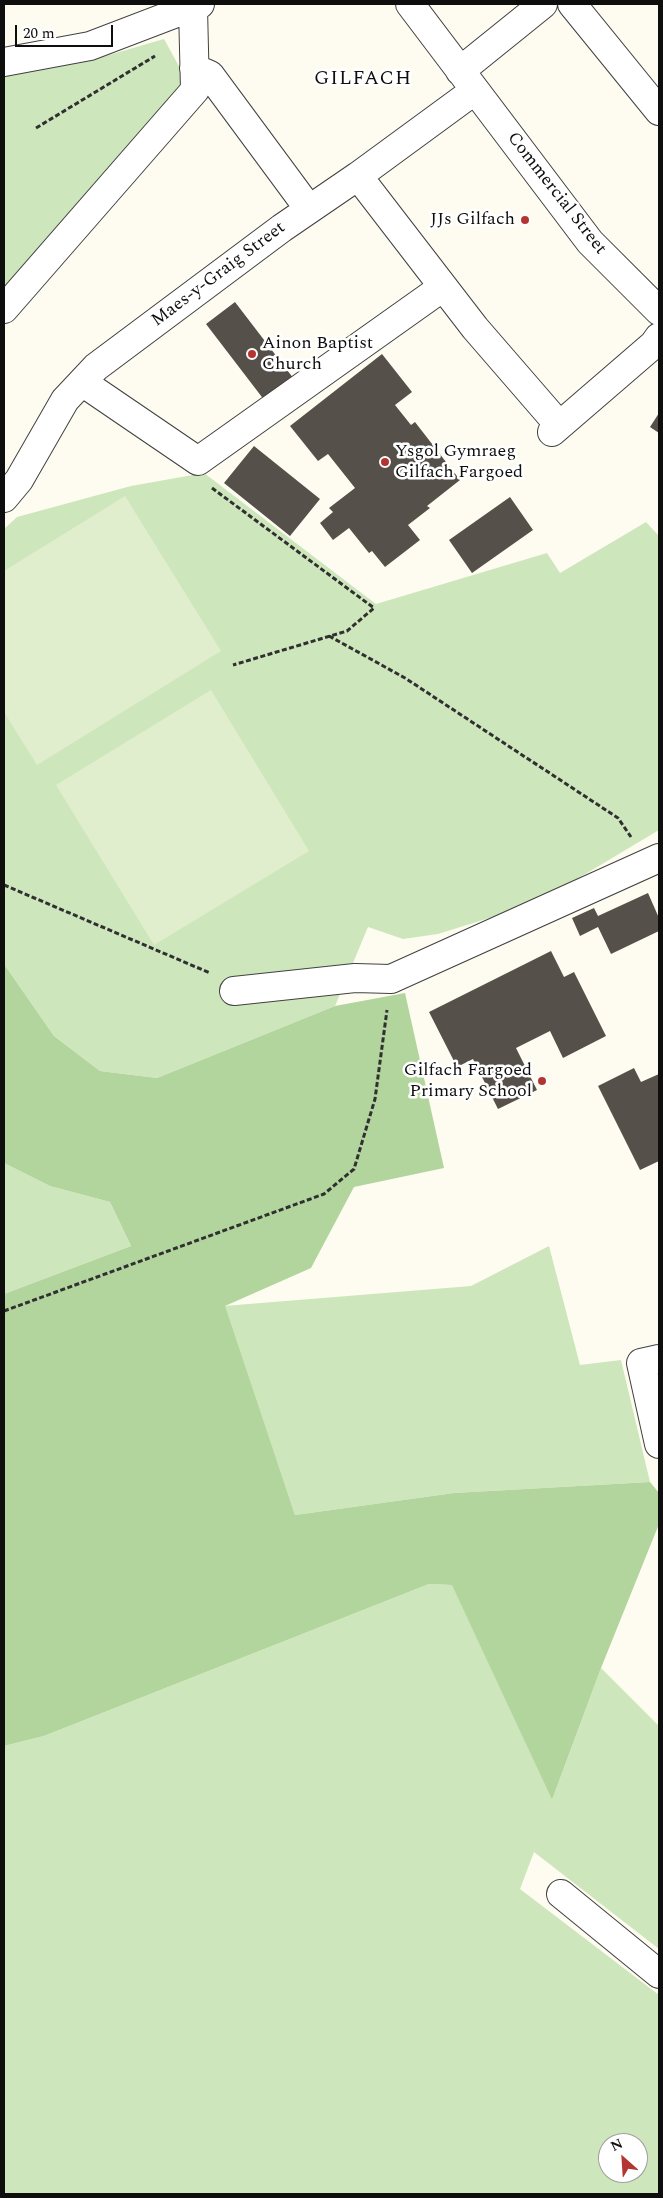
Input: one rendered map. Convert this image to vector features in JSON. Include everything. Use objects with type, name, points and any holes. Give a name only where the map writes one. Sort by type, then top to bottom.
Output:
[{"type":"street","name":"Commercial Street","points":[[410,4],[590,242],[659,311]]},
{"type":"street","name":"Maes-y-Graig Street","points":[[4,498],[19,480],[65,400],[96,366],[309,209],[358,176],[467,81],[543,4]]},
{"type":"street","points":[[572,4],[659,111]]},
{"type":"street","points":[[4,62],[90,46],[194,5],[195,90],[4,309]]},
{"type":"street","points":[[194,68],[210,75],[309,209]]},
{"type":"street","points":[[358,176],[475,328],[556,428],[654,344],[659,337]]},
{"type":"street","points":[[82,382],[198,460],[443,287]]},
{"type":"street","points":[[234,991],[355,978],[392,979],[659,858]]},
{"type":"street","points":[[650,1361],[659,1444]]},
{"type":"street","points":[[561,1894],[659,1974]]},
{"type":"path","points":[[36,128],[163,51]]},
{"type":"path","points":[[198,460],[201,480],[374,608],[347,630],[233,665]]},
{"type":"path","points":[[329,636],[405,678],[618,818],[634,842]]},
{"type":"path","points":[[4,885],[208,971],[234,991]]},
{"type":"path","points":[[4,1311],[324,1194],[354,1169],[375,1099],[392,979]]},
{"type":"green space","points":[[164,39],[186,79],[168,114],[4,297],[4,75],[109,55]]},
{"type":"green space","points":[[204,473],[376,604],[547,553],[560,573],[646,522],[659,536],[659,830],[572,882],[499,915],[438,934],[403,939],[368,927],[335,1006],[157,1078],[100,1071],[54,1036],[4,964],[4,529],[17,517],[131,486]]},
{"type":"green space","points":[[125,496],[221,651],[37,765],[4,712],[4,571]]},
{"type":"green space","points":[[211,690],[309,851],[154,945],[56,785]]},
{"type":"green space","points":[[4,964],[54,1036],[100,1071],[157,1078],[335,1006],[405,993],[444,1168],[354,1187],[311,1268],[225,1306],[295,1515],[454,1493],[650,1482],[659,1493],[659,1524],[601,1668],[552,1800],[452,1585],[429,1584],[44,1736],[4,1746],[4,1294],[131,1246],[110,1202],[50,1186],[4,1163]]},
{"type":"green space","points":[[4,1163],[50,1186],[110,1202],[131,1246],[4,1294]]},
{"type":"green space","points":[[549,1246],[580,1365],[621,1360],[650,1482],[454,1493],[295,1515],[224,1306],[471,1286]]},
{"type":"green space","points":[[429,1584],[453,1585],[552,1800],[601,1668],[659,1726],[659,1949],[534,1852],[520,1889],[659,1995],[659,2194],[4,2194],[4,1746],[44,1736]]},
{"type":"building","name":"Ainon Baptist Church","points":[[235,302],[297,383],[268,405],[206,324]]},
{"type":"building","points":[[382,354],[412,392],[395,405],[411,425],[415,422],[460,480],[427,506],[430,508],[408,525],[420,540],[385,567],[372,551],[369,553],[349,528],[333,540],[320,523],[333,512],[329,508],[355,488],[328,454],[318,461],[290,426]]},
{"type":"building","points":[[659,413],[659,433],[650,427]]},
{"type":"building","points":[[254,446],[320,499],[290,536],[224,483]]},
{"type":"building","points":[[510,497],[533,530],[472,573],[449,540]]},
{"type":"building","points":[[648,893],[659,918],[659,931],[611,954],[598,927],[580,936],[572,918],[594,908],[598,916]]},
{"type":"building","points":[[551,951],[564,977],[574,972],[606,1036],[563,1058],[550,1031],[516,1048],[537,1090],[498,1109],[473,1059],[457,1067],[429,1012]]},
{"type":"building","points":[[634,1068],[641,1082],[659,1074],[659,1161],[640,1170],[598,1086]]},
{"type":"place","name":"JJs Gilfach","points":[[525,220]]},
{"type":"place","name":"Ainon Baptist Church","points":[[252,354]]},
{"type":"place","name":"Ysgol Gymraeg Gilfach Fargoed","points":[[385,462]]},
{"type":"place","name":"Gilfach Fargoed Primary School","points":[[542,1081]]},
{"type":"district","name":"GILFACH","points":[[363,80]]}]
